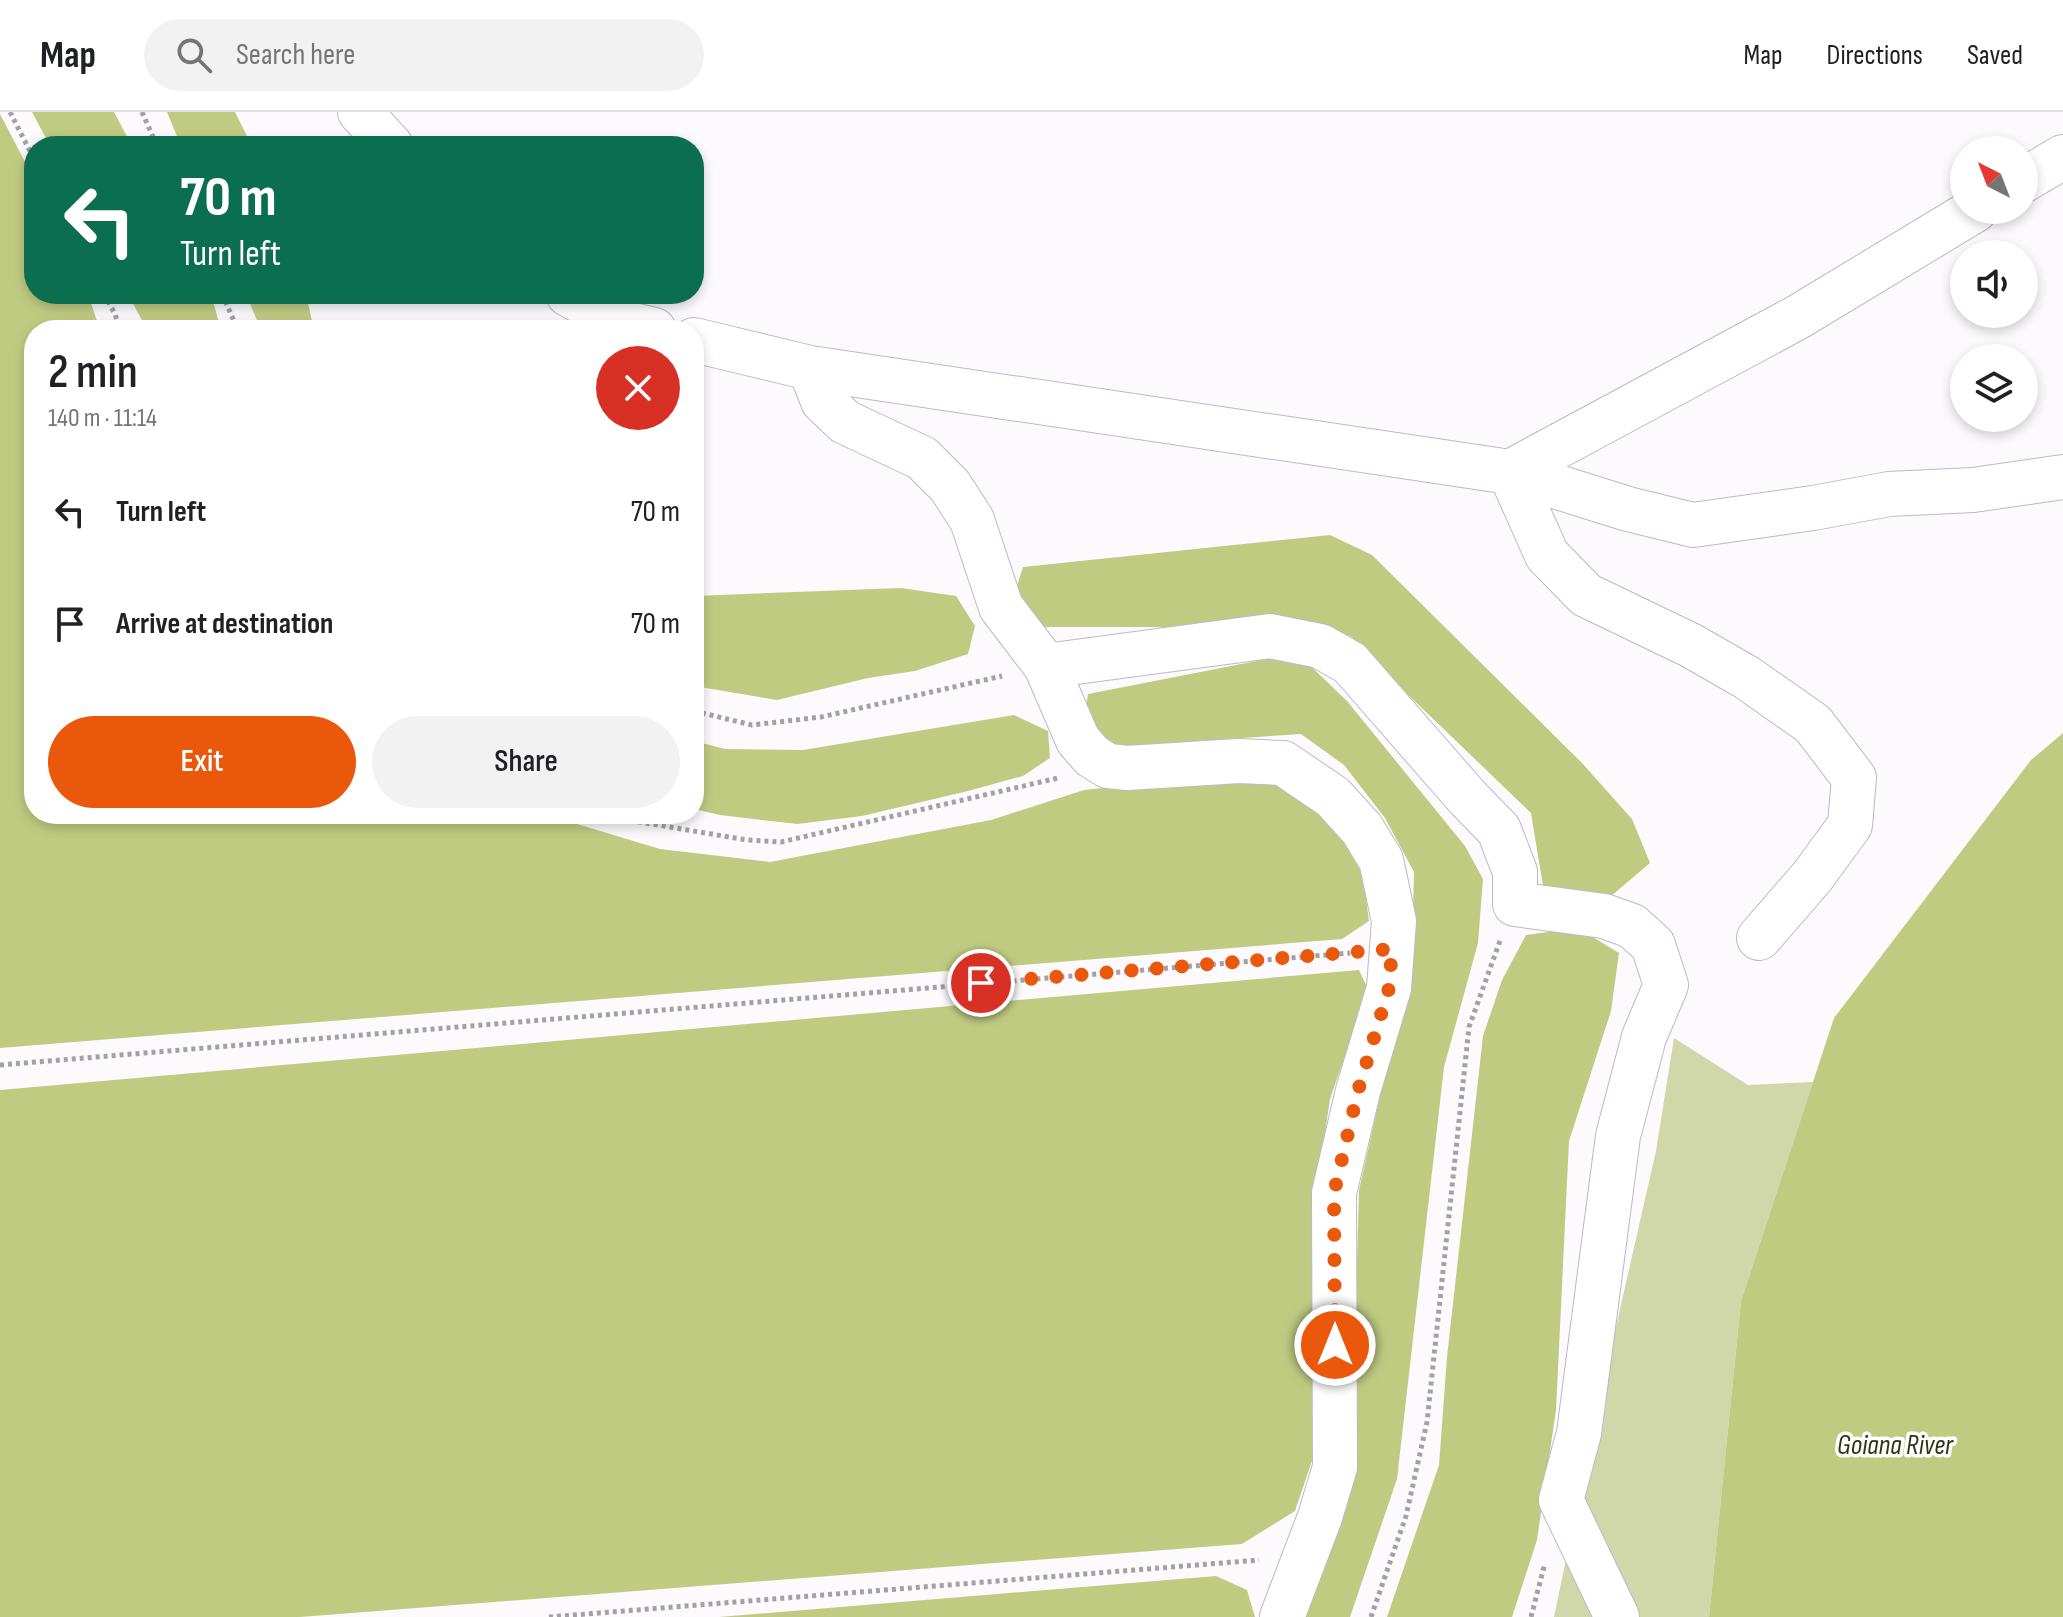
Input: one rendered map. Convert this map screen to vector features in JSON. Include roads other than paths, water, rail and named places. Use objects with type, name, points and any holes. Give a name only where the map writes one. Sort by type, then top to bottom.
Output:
[{"type":"street","points":[[360,112],[382,136]]},
{"type":"street","points":[[2038,172],[2063,157]]},
{"type":"street","points":[[1510,472],[1798,317],[1952,224]]},
{"type":"street","points":[[586,304],[614,320]]},
{"type":"street","points":[[704,342],[810,368],[1510,472],[1628,509],[1693,525],[1889,494],[1973,490],[2063,477]]},
{"type":"street","points":[[810,368],[823,401],[845,422],[922,458],[950,486],[972,520],[1001,607],[1046,666],[1078,740],[1092,756],[1108,766],[1127,768],[1239,761],[1283,763],[1333,797],[1362,829],[1381,860],[1394,921],[1389,988],[1358,1091],[1334,1193],[1335,1467],[1320,1517],[1282,1617]]},
{"type":"street","points":[[1510,472],[1547,555],[1586,595],[1690,645],[1746,677],[1813,724],[1854,778],[1850,825],[1812,877],[1759,938]]},
{"type":"street","points":[[1046,666],[1270,636],[1320,646],[1350,663],[1499,830],[1515,872],[1515,904],[1604,916],[1632,926],[1653,945],[1666,985],[1644,1037],[1618,1136],[1579,1433],[1561,1500],[1617,1617]]},
{"type":"water","points":[[32,112],[114,112],[127,136],[45,136]]},
{"type":"water","points":[[167,112],[235,112],[247,136],[177,136]]},
{"type":"water","points":[[0,114],[24,160],[24,304],[91,304],[97,320],[24,320],[24,824],[577,824],[660,849],[770,862],[991,820],[1084,790],[1238,774],[1277,779],[1332,823],[1363,875],[1369,921],[1342,939],[0,1048]]},
{"type":"water","points":[[133,304],[214,304],[218,320],[142,320]]},
{"type":"water","points":[[250,304],[308,304],[312,320],[257,320]]},
{"type":"water","points":[[1330,535],[1372,555],[1582,763],[1632,819],[1650,863],[1610,897],[1544,892],[1531,813],[1375,663],[1352,637],[1295,624],[1043,627],[1013,598],[1023,567]]},
{"type":"water","points":[[901,588],[956,596],[975,626],[968,654],[915,671],[868,678],[777,700],[704,688],[704,596]]},
{"type":"water","points":[[1297,653],[1347,701],[1465,846],[1483,879],[1478,943],[1444,1067],[1397,1479],[1350,1617],[1301,1617],[1351,1474],[1359,1190],[1412,954],[1414,872],[1385,818],[1344,765],[1301,734],[1107,747],[1084,721],[1088,694]]},
{"type":"water","points":[[1014,715],[1048,731],[1050,758],[1023,776],[862,816],[797,824],[704,811],[704,744],[725,749],[803,750]]},
{"type":"water","name":"Goiana River","points":[[2063,733],[2063,1617],[1709,1617],[1741,1301],[1834,1018],[2031,760]]},
{"type":"water","points":[[1578,928],[1619,953],[1611,1011],[1569,1141],[1556,1410],[1537,1540],[1512,1617],[1387,1617],[1439,1465],[1447,1357],[1483,1036],[1502,980],[1526,935]]},
{"type":"water","points":[[1359,970],[1368,989],[1330,1099],[1317,1186],[1315,1452],[1295,1511],[1242,1544],[300,1617],[0,1617],[0,1090]]},
{"type":"water","points":[[1216,1576],[1247,1590],[1255,1617],[719,1617]]}]
